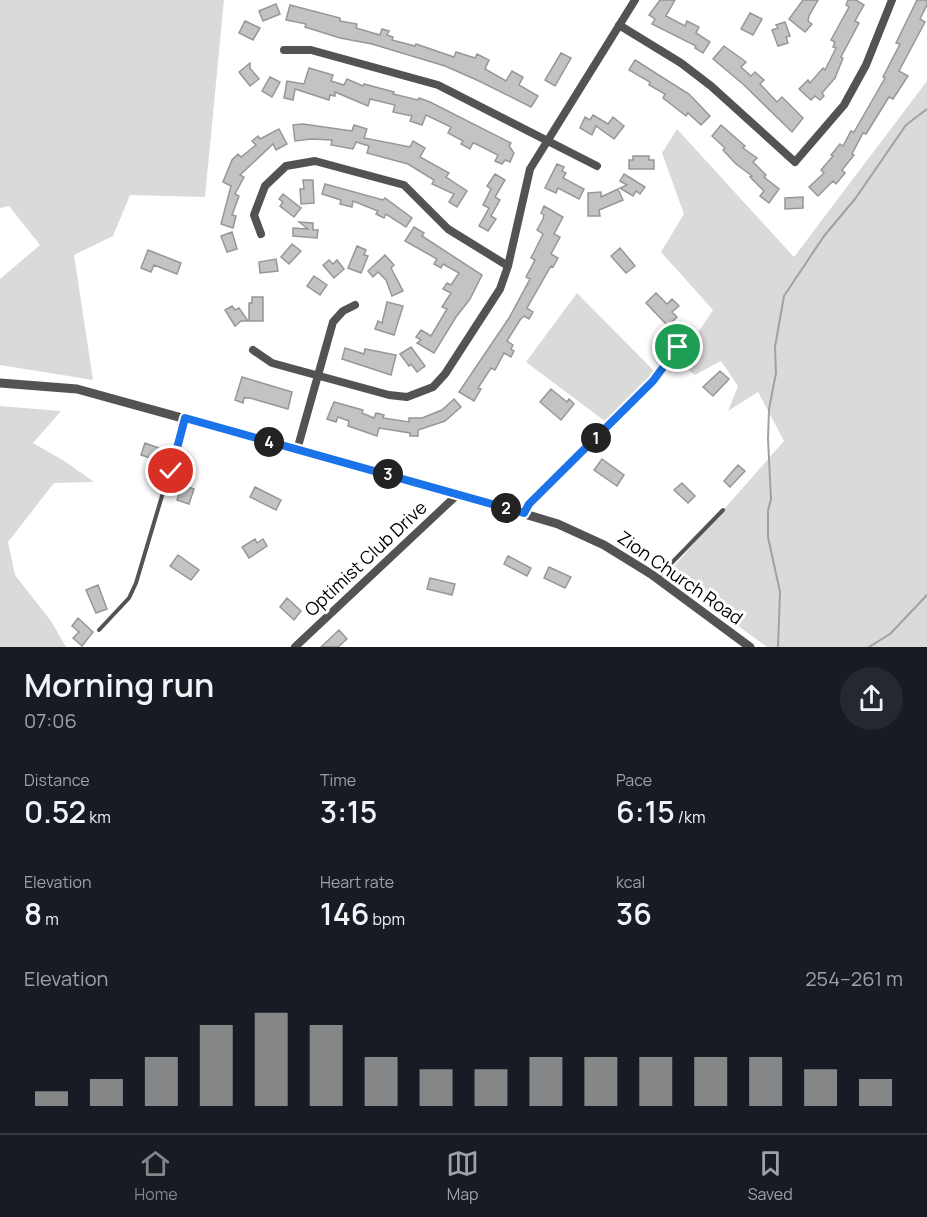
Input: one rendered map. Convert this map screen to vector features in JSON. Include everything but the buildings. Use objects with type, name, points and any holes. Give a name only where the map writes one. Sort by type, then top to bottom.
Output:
[{"type":"street","points":[[253,350],[272,363],[388,395],[407,397],[434,387],[445,374],[500,289],[508,266],[530,169],[635,0]]},
{"type":"street","points":[[619,25],[681,63],[711,86],[795,162],[844,105],[866,65],[892,0]]},
{"type":"street","points":[[284,50],[311,50],[438,85],[597,165]]},
{"type":"street","points":[[261,234],[254,215],[265,186],[286,166],[315,161],[405,185],[448,229],[508,266]]},
{"type":"street","points":[[297,450],[333,322],[343,311],[355,305]]},
{"type":"street","name":"Zion Church Road","points":[[0,383],[77,388],[558,524],[604,545],[656,578],[750,647]]},
{"type":"street","name":"Optimist Club Drive","points":[[295,647],[458,494]]},
{"type":"lane","points":[[524,513],[529,504],[653,381],[678,347]]},
{"type":"lane","points":[[99,630],[129,598],[136,584],[185,418]]},
{"type":"lane","points":[[656,578],[723,510]]},
{"type":"shaded area","points":[[0,0],[224,0],[205,197],[130,195],[113,236],[74,255],[93,380],[0,365],[0,279],[40,245],[9,206],[0,208]]},
{"type":"shaded area","points":[[927,81],[927,647],[767,647],[667,574],[784,441],[758,392],[728,411],[738,386],[721,361],[695,375],[678,362],[713,310],[661,252],[684,214],[662,153],[677,129],[794,257]]},
{"type":"shaded area","points":[[577,293],[655,372],[606,422],[526,362]]},
{"type":"shaded area","points":[[0,406],[61,411],[33,443],[94,482],[54,483],[8,542],[15,575],[51,621],[66,647],[0,647]]},
{"type":"waterway","points":[[778,646],[780,592],[768,537],[768,511],[771,499],[768,439],[769,409],[776,373],[775,347],[784,296],[824,236],[855,199],[906,125],[927,109]]},
{"type":"waterway","points":[[869,647],[890,634],[927,595]]},
{"type":"route","points":[[171,471],[185,418],[524,513],[529,504],[653,381],[678,347]]}]
